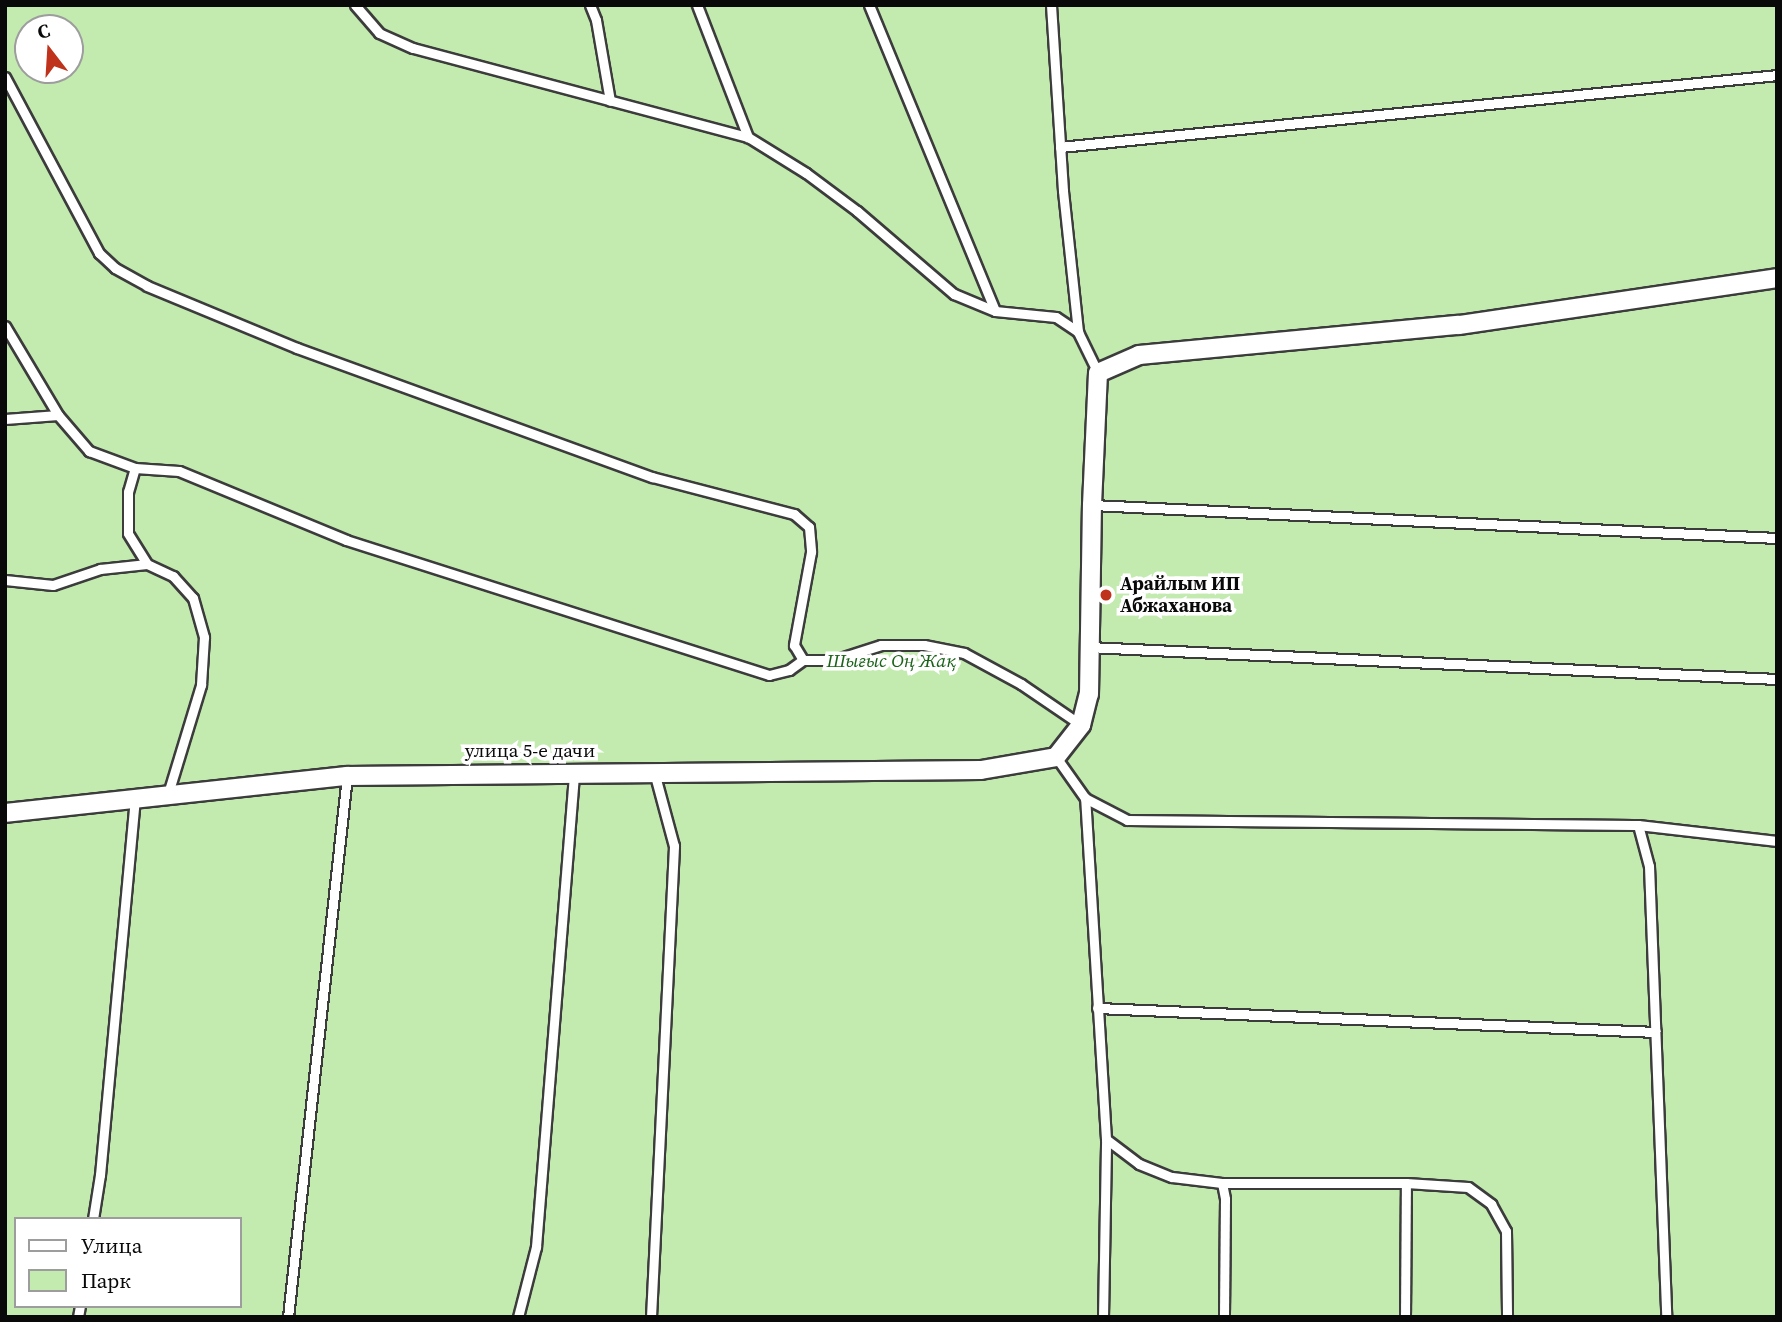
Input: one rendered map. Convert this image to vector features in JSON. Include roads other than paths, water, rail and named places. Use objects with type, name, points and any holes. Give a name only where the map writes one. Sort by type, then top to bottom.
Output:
[{"type":"street","points":[[1056,757],[1082,725],[1090,694],[1088,648],[1098,373],[1139,355],[1459,325],[1777,278]]},
{"type":"street","name":"улица 5-е дачи","points":[[5,813],[347,776],[981,770],[1056,757]]},
{"type":"lane","points":[[355,5],[379,33],[413,47],[748,138],[806,173],[857,211],[954,294],[996,311],[1049,315],[1078,332]]},
{"type":"lane","points":[[590,5],[596,20],[610,101]]},
{"type":"lane","points":[[697,5],[748,138]]},
{"type":"lane","points":[[869,5],[996,311]]},
{"type":"lane","points":[[1051,5],[1060,147],[1078,332],[1098,373]]},
{"type":"lane","points":[[1060,147],[1777,75]]},
{"type":"lane","points":[[5,77],[99,253],[125,274],[297,348],[652,478],[794,514],[809,527],[811,552],[794,645],[803,660]]},
{"type":"lane","points":[[5,326],[58,415],[89,451],[135,468],[178,471],[346,540],[769,675],[789,670],[803,660],[834,660],[881,645],[923,645],[964,653],[1021,684],[1082,725]]},
{"type":"lane","points":[[5,419],[58,415]]},
{"type":"lane","points":[[135,468],[128,492],[128,533],[147,564]]},
{"type":"lane","points":[[1092,505],[1777,538]]},
{"type":"lane","points":[[5,580],[53,585],[100,569],[147,564],[173,576],[194,598],[204,637],[201,685],[167,797]]},
{"type":"lane","points":[[1088,648],[1777,680]]},
{"type":"lane","points":[[1056,757],[1085,798],[1128,820],[1638,825],[1777,841]]},
{"type":"lane","points":[[518,1317],[536,1247],[574,772]]},
{"type":"lane","points":[[651,1317],[674,846],[654,772]]},
{"type":"lane","points":[[288,1317],[347,776]]},
{"type":"lane","points":[[1085,798],[1106,1139],[1103,1317]]},
{"type":"lane","points":[[93,1217],[100,1175],[135,800]]},
{"type":"lane","points":[[1638,825],[1649,866],[1666,1317]]},
{"type":"lane","points":[[1097,1008],[1655,1032]]},
{"type":"lane","points":[[1106,1139],[1139,1164],[1172,1177],[1222,1183],[1406,1182],[1468,1187],[1491,1204],[1506,1231],[1507,1317]]},
{"type":"lane","points":[[1405,1317],[1406,1182]]},
{"type":"lane","points":[[1222,1183],[1225,1199],[1224,1317]]},
{"type":"place","name":"Арайлым ИП Абжаханова","points":[[1106,595]]},
{"type":"park label","name":"Шығыс Оң Жақ","points":[[891,661]]}]
